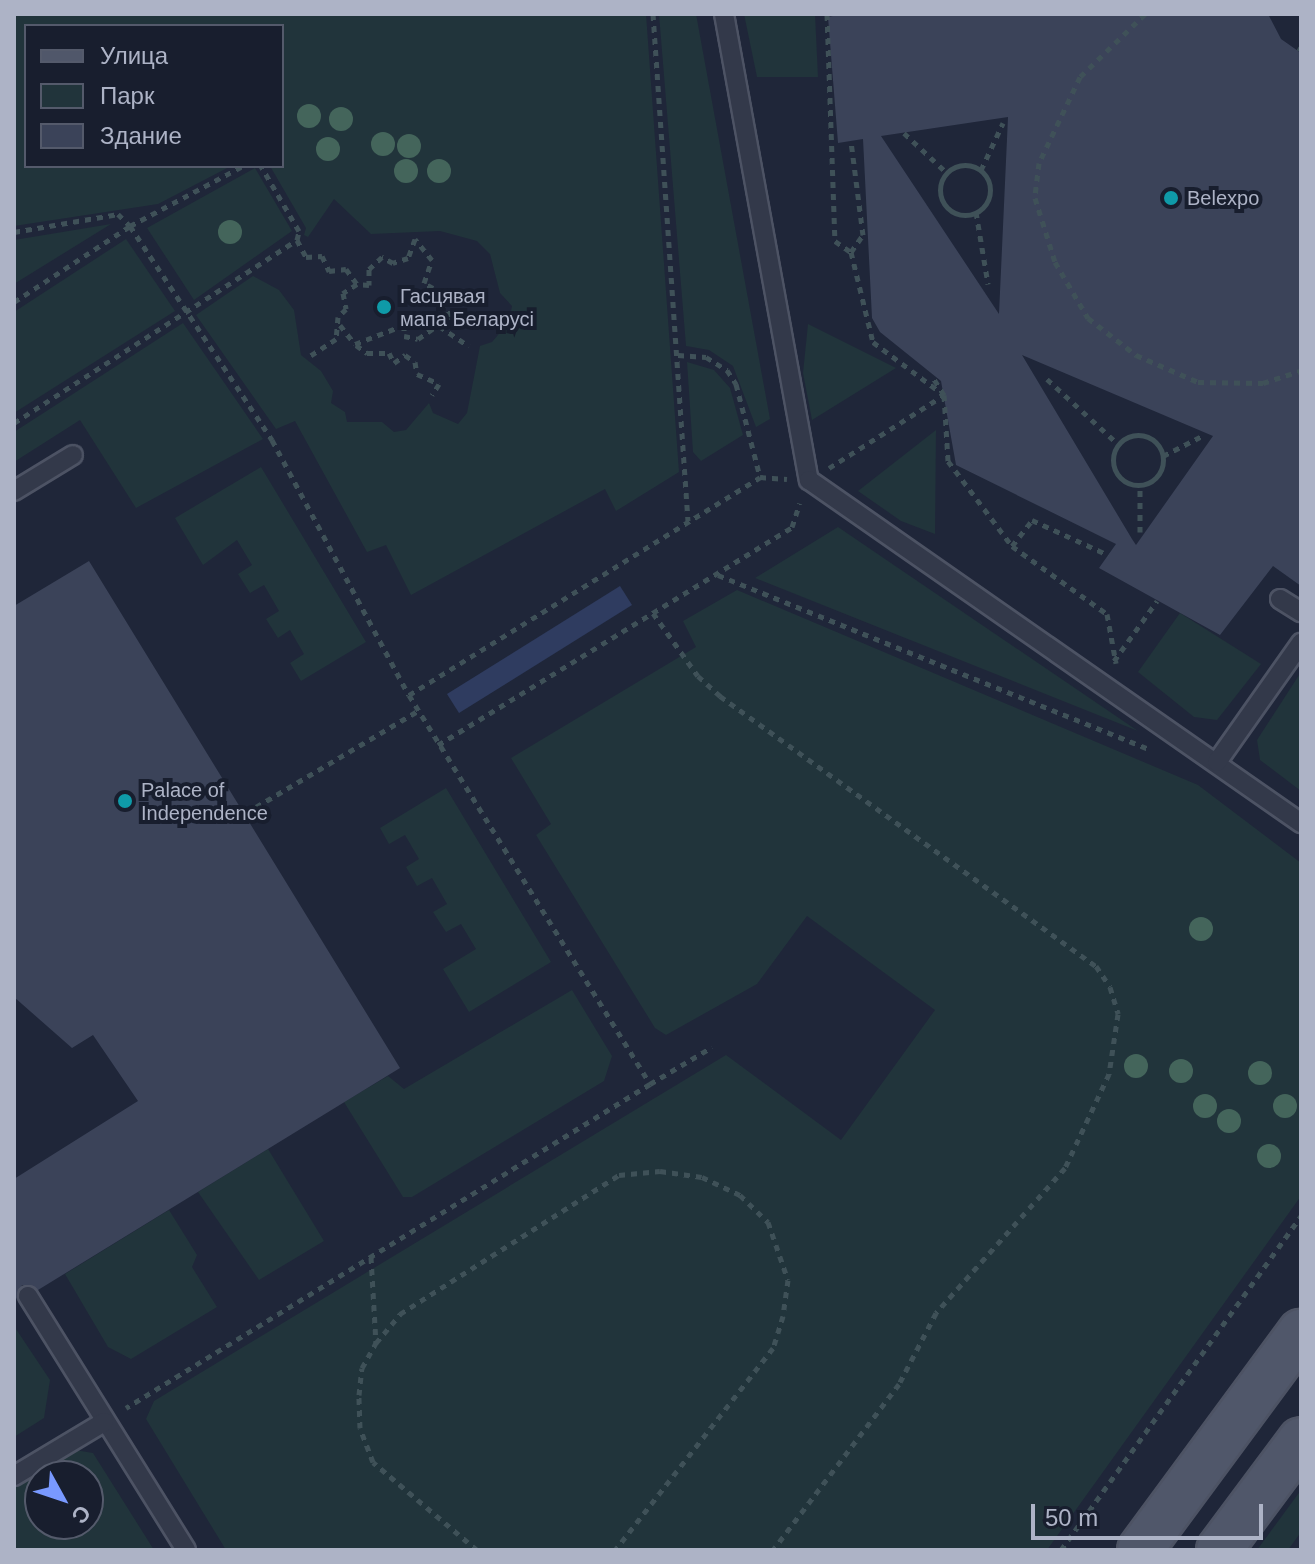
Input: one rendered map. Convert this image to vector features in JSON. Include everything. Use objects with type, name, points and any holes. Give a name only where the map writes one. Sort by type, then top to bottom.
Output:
[{"type":"main road","points":[[1140,1550],[1301,1332]]},
{"type":"main road","points":[[1219,1550],[1301,1440]]},
{"type":"lane","points":[[724,14],[809,480],[1301,823]]},
{"type":"lane","points":[[14,491],[73,455]]},
{"type":"lane","points":[[1280,599],[1301,612]]},
{"type":"lane","points":[[1217,762],[1301,643]]},
{"type":"lane","points":[[28,1296],[186,1550]]},
{"type":"lane","points":[[14,1476],[104,1422]]},
{"type":"path","points":[[653,14],[688,521]]},
{"type":"path","points":[[827,14],[835,241],[851,252],[873,342],[944,395]]},
{"type":"path","points":[[1145,14],[1080,77],[1039,163],[1035,198],[1055,262],[1088,318],[1136,355],[1198,382],[1263,383],[1301,371]]},
{"type":"path","points":[[988,284],[976,212],[990,192],[981,170],[1003,123]]},
{"type":"path","points":[[904,133],[947,173]]},
{"type":"path","points":[[851,141],[863,235],[851,252]]},
{"type":"path","points":[[976,212],[954,213],[943,202],[940,186],[947,173],[960,165],[981,170]]},
{"type":"path","points":[[14,302],[130,226],[239,168]]},
{"type":"path","points":[[262,168],[299,231],[297,240],[306,257],[322,256],[329,271],[346,269],[356,284]]},
{"type":"path","points":[[14,232],[118,214],[130,226],[272,440],[418,711],[650,1084]]},
{"type":"path","points":[[432,395],[439,384],[417,374],[415,362],[405,355],[394,363],[389,353],[367,353],[355,344],[340,325],[338,317],[346,309],[343,293],[356,284],[369,285],[369,269],[382,257],[393,263],[408,258],[415,239],[432,260],[424,283],[433,288],[436,303],[446,306],[449,317],[438,320],[439,326],[469,346]]},
{"type":"path","points":[[14,423],[297,240]]},
{"type":"path","points":[[311,355],[336,339],[340,325]]},
{"type":"path","points":[[355,344],[376,340],[387,328],[404,325],[404,336],[418,339],[439,326]]},
{"type":"path","points":[[409,695],[760,477],[727,370],[706,357],[678,355]]},
{"type":"path","points":[[932,376],[944,395],[948,461],[1012,546],[1107,614],[1114,661],[1125,670]]},
{"type":"path","points":[[1047,379],[1119,445]]},
{"type":"path","points":[[809,480],[944,395]]},
{"type":"path","points":[[1163,456],[1204,435]]},
{"type":"path","points":[[1140,485],[1118,475],[1113,459],[1119,445],[1133,436],[1145,436],[1163,456]]},
{"type":"path","points":[[1140,485],[1159,474],[1163,456]]},
{"type":"path","points":[[1140,485],[1140,532]]},
{"type":"path","points":[[1012,546],[1032,520],[1108,555]]},
{"type":"path","points":[[438,745],[792,527]]},
{"type":"path","points":[[718,575],[1155,751]]},
{"type":"path","points":[[1114,661],[1157,601]]},
{"type":"path","points":[[653,613],[698,676],[720,696],[1096,966],[1110,987],[1118,1014],[1109,1074],[1065,1168],[936,1313],[899,1384],[773,1550]]},
{"type":"path","points":[[256,807],[418,711]]},
{"type":"path","points":[[104,1422],[712,1047]]},
{"type":"path","points":[[477,1550],[373,1462],[360,1428],[359,1395],[362,1368],[376,1343],[400,1314],[619,1175],[660,1171],[702,1177],[740,1195],[768,1222],[788,1280],[773,1348],[615,1550]]},
{"type":"path","points":[[1061,1550],[1301,1216]]},
{"type":"path","points":[[371,1257],[376,1343]]},
{"type":"green space","points":[[14,14],[646,14],[679,472],[616,511],[605,489],[411,595],[386,545],[367,552],[295,421],[276,429],[196,315],[253,276],[279,290],[294,310],[301,355],[321,371],[333,391],[331,403],[345,412],[347,422],[382,422],[394,432],[406,430],[429,403],[433,413],[458,424],[467,413],[480,346],[492,342],[509,322],[512,306],[500,293],[490,254],[477,241],[440,231],[371,234],[334,199],[308,237],[304,235],[306,228],[271,168],[284,168],[284,24],[24,24],[24,168],[227,168],[158,204],[14,226]]},
{"type":"green space","points":[[659,14],[696,14],[770,419],[756,427],[733,366],[709,350],[686,346]]},
{"type":"green space","points":[[744,14],[815,14],[818,77],[757,77]]},
{"type":"green space","points":[[255,168],[292,231],[194,300],[147,228]]},
{"type":"green space","points":[[111,224],[14,284],[14,240]]},
{"type":"green space","points":[[126,239],[175,311],[14,413],[14,312]]},
{"type":"green space","points":[[183,323],[263,439],[136,508],[80,420],[14,462],[14,432]]},
{"type":"green space","points":[[808,324],[896,368],[812,420],[803,373]]},
{"type":"green space","points":[[687,362],[714,370],[730,388],[743,435],[701,461],[693,452]]},
{"type":"green space","points":[[936,430],[935,534],[901,521],[858,491]]},
{"type":"green space","points":[[261,467],[366,642],[301,681],[290,663],[304,654],[290,630],[278,638],[266,619],[279,611],[264,585],[250,593],[238,574],[252,565],[237,540],[203,565],[175,518]]},
{"type":"green space","points":[[838,527],[1138,731],[755,578]]},
{"type":"green space","points":[[737,590],[1198,785],[1301,863],[1301,1196],[1047,1550],[226,1550],[146,1419],[154,1401],[726,1055],[841,1140],[935,1010],[807,916],[757,984],[666,1035],[655,1028],[536,835],[551,824],[511,758],[696,647],[683,621]]},
{"type":"green space","points":[[1180,613],[1261,664],[1217,720],[1194,717],[1138,672]]},
{"type":"green space","points":[[1301,672],[1301,791],[1260,760],[1257,740]]},
{"type":"green space","points":[[446,788],[551,962],[469,1012],[443,969],[476,949],[461,924],[446,932],[433,912],[447,904],[432,878],[417,886],[406,867],[419,859],[405,835],[389,844],[380,828]]},
{"type":"green space","points":[[572,990],[612,1056],[604,1081],[412,1197],[403,1197],[344,1102],[388,1076],[404,1089]]},
{"type":"green space","points":[[268,1149],[324,1241],[259,1280],[198,1192]]},
{"type":"green space","points":[[169,1210],[197,1255],[192,1267],[217,1307],[131,1359],[108,1347],[65,1274]]},
{"type":"green space","points":[[14,1326],[50,1380],[44,1418],[14,1437]]},
{"type":"green space","points":[[75,1450],[93,1453],[97,1460],[59,1460]]},
{"type":"green space","points":[[104,1470],[154,1550],[14,1550],[14,1487],[24,1481],[24,1540],[104,1540]]},
{"type":"green space","points":[[1301,1490],[1301,1532],[1288,1550],[1257,1550]]},
{"type":"water","points":[[620,586],[632,605],[459,713],[447,694]]},
{"type":"building","points":[[842,14],[1268,14],[1281,39],[1301,53],[1301,586],[1273,566],[1220,635],[1099,568],[1116,544],[956,465],[941,381],[880,332],[872,318],[863,139],[838,143],[828,17]],"holes":[[[1008,117],[999,314],[881,136]],[[1022,355],[1213,436],[1136,545],[1132,539]]]},
{"type":"building","name":"Palace of Independence","points":[[89,561],[400,1068],[38,1290],[22,1285],[14,1305],[14,1179],[138,1101],[93,1035],[72,1048],[14,997],[14,606]]},
{"type":"place","name":"Belexpo","points":[[1171,198]]},
{"type":"place","name":"Гасцявая мапа Беларусі","points":[[384,307]]},
{"type":"place","name":"Palace of Independence","points":[[125,801]]}]
